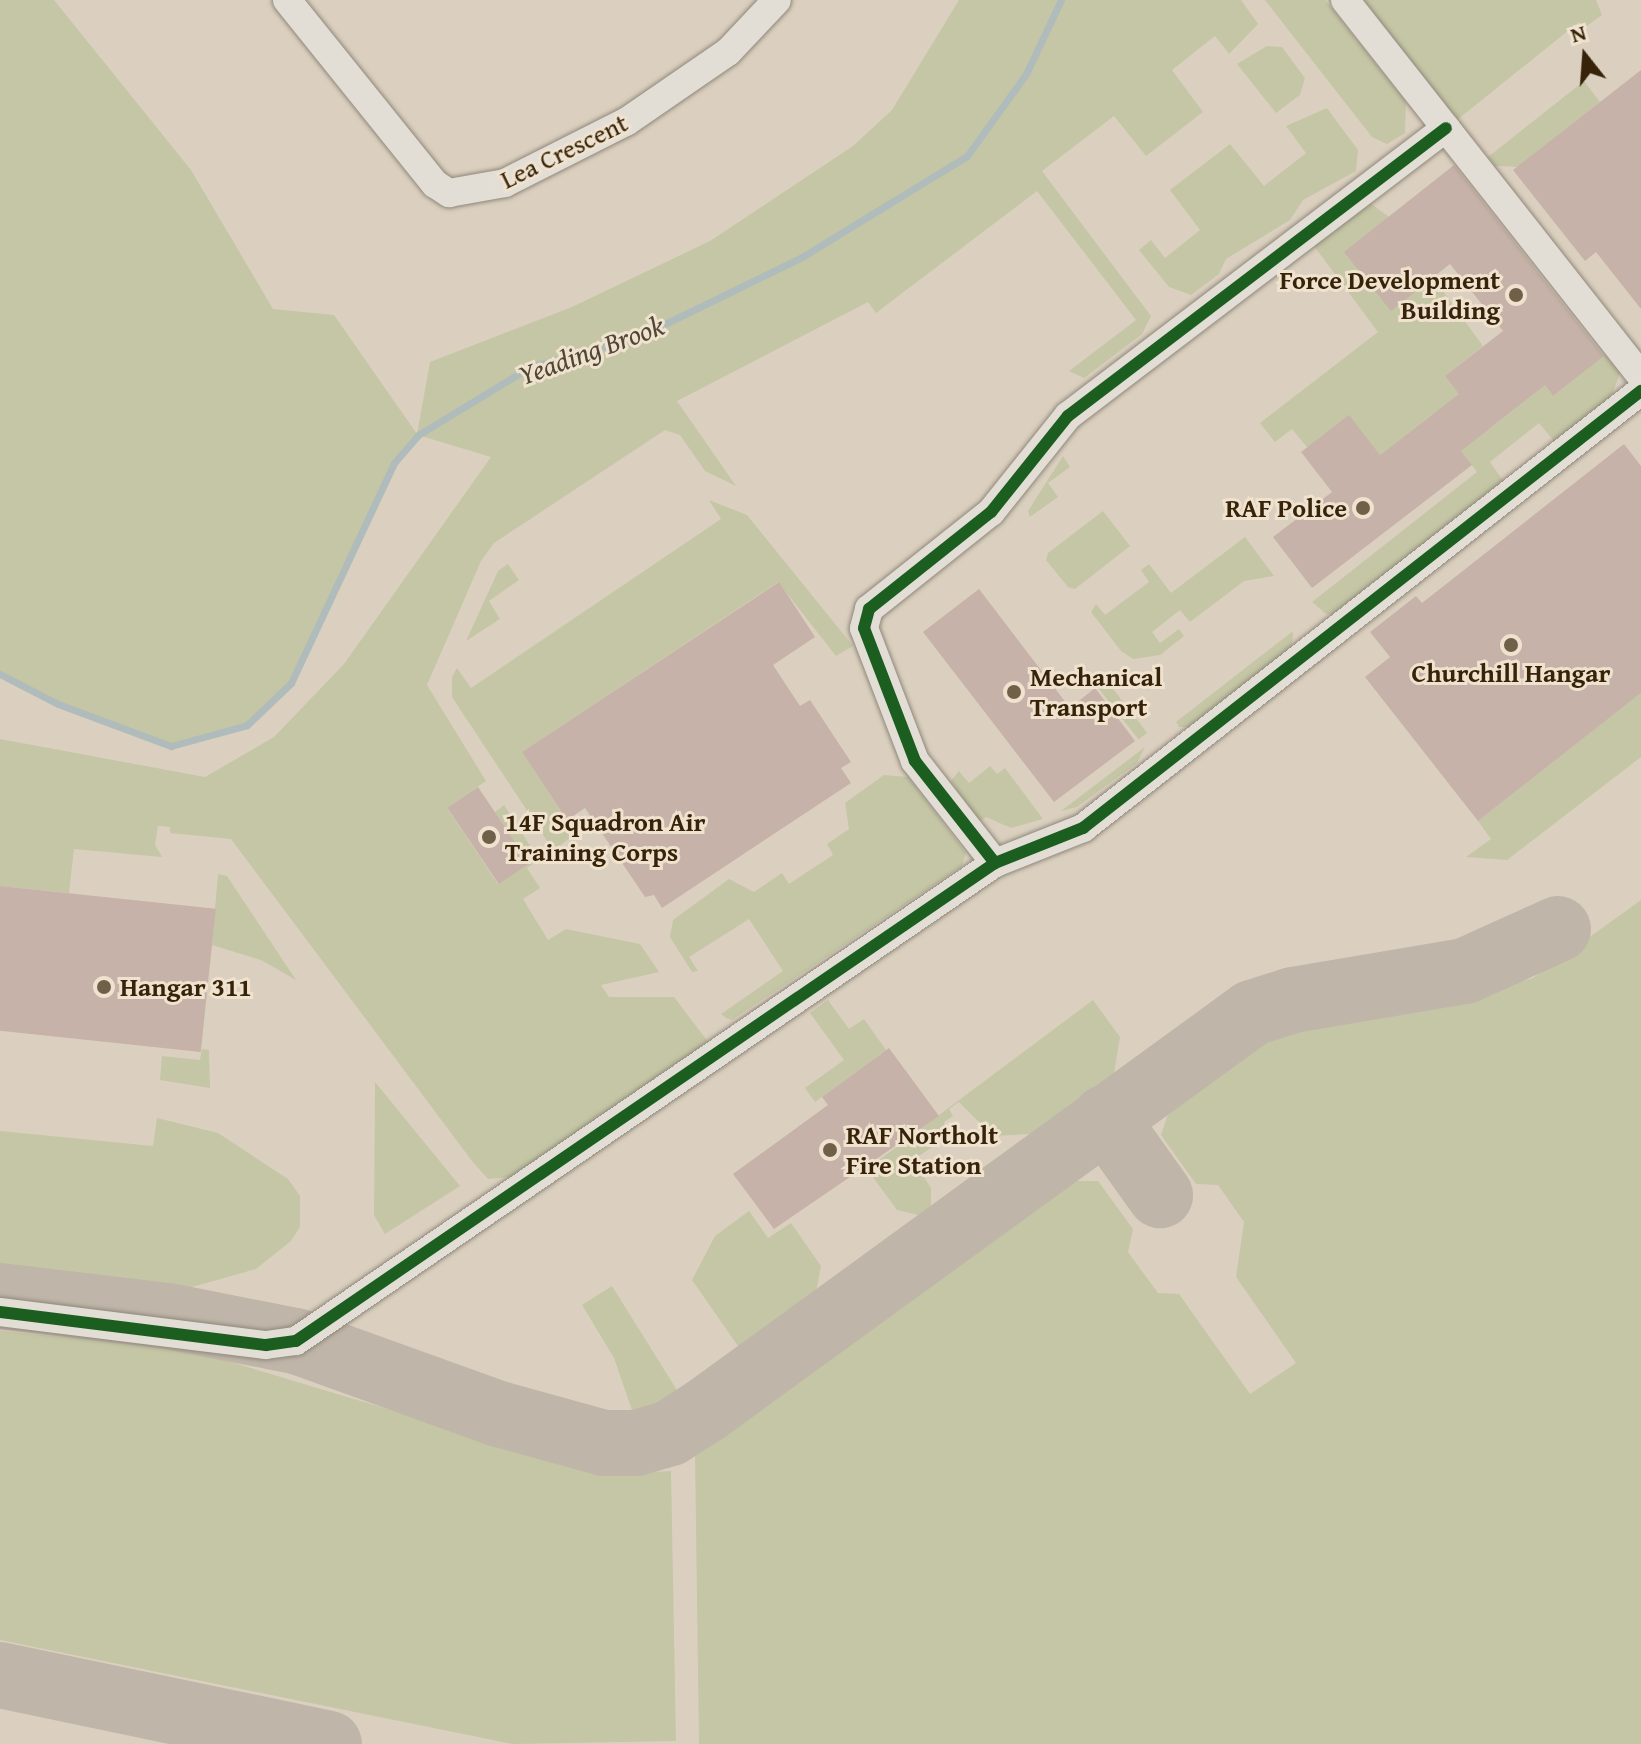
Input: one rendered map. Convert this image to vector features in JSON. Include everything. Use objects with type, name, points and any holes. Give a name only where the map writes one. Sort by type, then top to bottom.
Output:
[{"type":"street","name":"Lea Crescent","points":[[300,5],[435,184],[449,193],[473,193],[588,142],[681,88],[728,52],[777,0]]},
{"type":"street","points":[[1345,0],[1641,376]]},
{"type":"street","points":[[995,863],[915,761],[864,628],[869,609],[991,512],[1068,416],[1446,128]]},
{"type":"street","points":[[0,1312],[266,1345],[296,1341],[995,863],[1083,828],[1641,391]]},
{"type":"green space","points":[[0,0],[54,0],[191,170],[273,309],[334,315],[417,434],[430,362],[572,307],[710,241],[853,146],[892,110],[959,0],[1241,0],[1258,24],[1229,54],[1215,36],[1172,70],[1203,112],[1146,156],[1114,116],[1042,171],[1151,316],[1142,334],[1084,378],[1069,371],[1136,320],[1037,191],[876,313],[868,302],[677,401],[736,486],[705,471],[680,435],[665,430],[494,543],[481,561],[427,685],[486,781],[447,808],[498,884],[529,863],[495,812],[504,805],[539,860],[527,868],[540,888],[523,899],[548,940],[566,929],[640,944],[659,972],[601,985],[609,997],[674,997],[709,1043],[521,1176],[488,1179],[472,1161],[231,839],[170,833],[170,827],[158,826],[155,845],[162,857],[74,849],[69,893],[0,886],[0,739],[205,777],[274,737],[344,664],[491,457],[418,435],[394,463],[291,683],[247,725],[171,746],[58,704],[0,674]]},
{"type":"green space","points":[[1265,0],[1325,0],[1406,102],[1405,133],[1387,144],[1372,137]]},
{"type":"green space","points":[[1362,0],[1596,0],[1602,15],[1584,28],[1579,22],[1457,120]]},
{"type":"green space","points":[[1267,46],[1282,47],[1305,78],[1300,95],[1276,113],[1237,64]]},
{"type":"green space","points":[[1584,81],[1600,102],[1518,167],[1495,166],[1488,157]]},
{"type":"green space","points":[[1327,108],[1358,150],[1356,171],[1303,200],[1290,220],[1226,259],[1219,274],[1191,295],[1169,287],[1139,250],[1151,240],[1165,258],[1200,230],[1170,190],[1230,144],[1264,186],[1306,153],[1286,126]]},
{"type":"green space","points":[[1370,203],[1389,217],[1483,346],[1445,376],[1488,430],[1531,396],[1535,372],[1553,396],[1605,355],[1620,373],[1611,398],[1554,441],[1539,423],[1490,462],[1504,482],[1335,614],[1326,614],[1312,602],[1477,472],[1433,414],[1380,455],[1307,447],[1292,429],[1275,442],[1260,423],[1378,332],[1314,246]]},
{"type":"green space","points":[[1063,456],[1070,467],[1048,483],[1058,497],[1030,517],[1028,511]]},
{"type":"green space","points":[[709,500],[747,515],[853,646],[836,656],[778,582],[522,752],[576,834],[553,850],[452,697],[452,677],[457,668],[471,688],[721,519]]},
{"type":"green space","points":[[1103,511],[1130,546],[1075,589],[1068,587],[1046,560],[1048,553]]},
{"type":"green space","points":[[1245,537],[1274,576],[1244,581],[1190,622],[1180,610],[1152,632],[1160,643],[1179,629],[1184,636],[1160,655],[1133,659],[1121,651],[1091,612],[1096,604],[1105,615],[1149,582],[1141,570],[1149,564],[1171,593]]},
{"type":"green space","points":[[508,564],[519,580],[489,601],[500,619],[466,641],[498,571]]},
{"type":"green space","points":[[1293,631],[1292,650],[1193,727],[1179,727],[1176,722]]},
{"type":"green space","points":[[1106,680],[1147,733],[1139,740],[1097,687]]},
{"type":"green space","points":[[1641,693],[1641,757],[1507,860],[1466,857],[1491,839],[1478,821]]},
{"type":"green space","points":[[1145,747],[1137,763],[1077,807],[1061,811]]},
{"type":"green space","points":[[990,766],[997,774],[1005,768],[1043,819],[1011,828],[986,817],[979,822],[951,781],[959,771],[969,783]]},
{"type":"green space","points":[[884,775],[908,777],[966,853],[962,866],[732,1020],[726,1018],[721,1014],[783,971],[749,919],[689,957],[698,971],[692,972],[670,937],[673,920],[729,879],[754,892],[782,873],[789,884],[833,855],[827,844],[849,829],[845,803]]},
{"type":"green space","points":[[218,874],[227,876],[296,980],[261,960],[212,945]]},
{"type":"green space","points":[[1641,900],[1641,1744],[699,1744],[695,1454],[1067,1181],[1098,1181],[1133,1229],[1128,1252],[1158,1293],[1179,1294],[1250,1394],[1296,1363],[1236,1277],[1244,1222],[1218,1185],[1196,1184],[1161,1135],[1171,1105],[1235,1056],[1305,1027],[1463,999],[1533,978]]},
{"type":"green space","points":[[828,1000],[849,1029],[864,1019],[886,1050],[815,1102],[805,1088],[844,1060],[810,1013]]},
{"type":"green space","points":[[1093,1000],[1120,1037],[1114,1074],[1032,1134],[993,1136],[959,1102],[949,1109],[953,1116],[944,1122],[951,1134],[913,1160],[931,1188],[931,1209],[922,1216],[897,1210],[867,1169]]},
{"type":"green space","points":[[202,1049],[209,1050],[210,1088],[160,1080],[162,1056],[200,1060]]},
{"type":"green space","points":[[375,1082],[460,1186],[385,1234],[374,1215]]},
{"type":"green space","points":[[157,1118],[218,1133],[288,1179],[300,1196],[300,1227],[291,1241],[256,1269],[192,1287],[0,1267],[0,1131],[153,1146]]},
{"type":"green space","points":[[749,1211],[768,1238],[791,1223],[821,1266],[815,1298],[740,1349],[692,1280],[715,1236]]},
{"type":"green space","points":[[612,1286],[680,1395],[655,1409],[633,1413],[614,1358],[582,1305]]},
{"type":"green space","points":[[0,1331],[184,1348],[608,1475],[671,1471],[676,1741],[513,1744],[0,1640]]},
{"type":"building","points":[[1641,70],[1641,309],[1596,252],[1585,261],[1513,170]]},
{"type":"building","points":[[1454,165],[1604,356],[1553,396],[1545,385],[1461,451],[1472,465],[1312,588],[1273,537],[1332,492],[1301,452],[1349,415],[1380,455],[1459,394],[1445,376],[1503,331],[1450,264],[1391,311],[1344,252]]},
{"type":"building","name":"Churchill Hangar","points":[[1624,444],[1641,466],[1641,693],[1478,821],[1365,677],[1390,657],[1370,632],[1416,596],[1422,603]]},
{"type":"building","points":[[779,582],[815,637],[773,665],[800,706],[810,700],[851,762],[841,768],[851,783],[662,908],[654,895],[645,897],[585,808],[567,820],[522,752]]},
{"type":"building","name":"Mechanical Transport","points":[[979,589],[1070,708],[1095,688],[1135,741],[1054,802],[923,632]]},
{"type":"building","name":"14F Squadron Air Training Corps","points":[[478,787],[529,863],[499,884],[447,808]]},
{"type":"building","name":"Hangar 311","points":[[0,886],[216,909],[201,1052],[0,1031]]},
{"type":"building","name":"RAF Northolt Fire Station","points":[[889,1048],[939,1116],[774,1229],[733,1174],[828,1105],[822,1097]]},
{"type":"waterway","name":"Yeading Brook","points":[[0,674],[58,704],[171,746],[247,725],[291,683],[394,463],[418,435],[530,367],[636,338],[802,257],[967,156],[1026,74],[1061,0]]},
{"type":"taxiway","points":[[0,1296],[168,1316],[296,1341],[499,1414],[604,1443],[636,1443],[670,1433],[706,1410],[1252,1013],[1293,1000],[1465,971],[1558,929]]},
{"type":"taxiway","points":[[1105,1118],[1160,1195]]},
{"type":"taxiway","points":[[0,1675],[329,1744]]},
{"type":"cycle path","points":[[995,863],[915,761],[864,628],[869,609],[991,512],[1068,416],[1446,128]]},
{"type":"cycle path","points":[[0,1312],[266,1345],[296,1341],[995,863],[1083,828],[1641,391]]},
{"type":"place","name":"Force Development Building","points":[[1516,295]]},
{"type":"place","name":"RAF Police","points":[[1363,508]]},
{"type":"place","name":"Churchill Hangar","points":[[1511,645]]},
{"type":"place","name":"Mechanical Transport","points":[[1014,692]]},
{"type":"place","name":"14F Squadron Air Training Corps","points":[[489,837]]},
{"type":"place","name":"Hangar 311","points":[[104,987]]},
{"type":"place","name":"RAF Northolt Fire Station","points":[[830,1150]]}]
